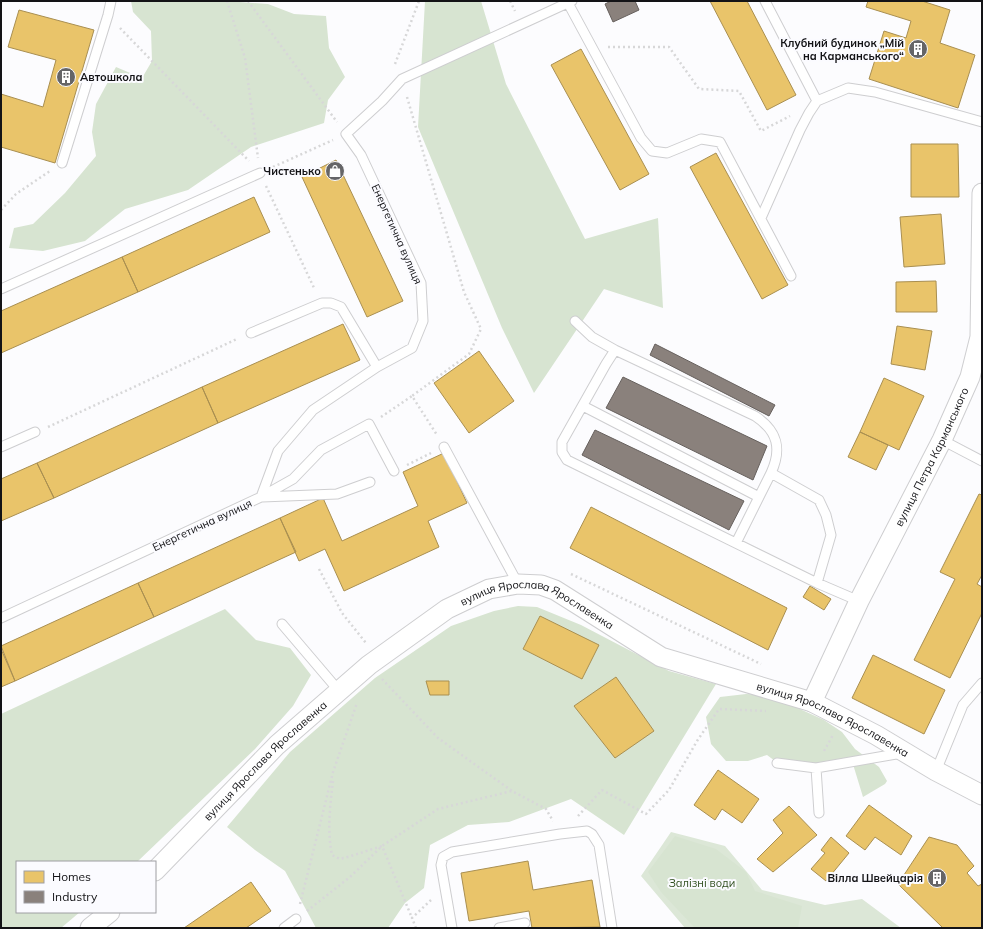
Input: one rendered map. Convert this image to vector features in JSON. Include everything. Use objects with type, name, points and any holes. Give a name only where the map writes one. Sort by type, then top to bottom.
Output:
[{"type":"street","name":"вулиця Петра Карманського","points":[[812,702],[859,601],[942,440],[970,377],[980,337],[982,193]]},
{"type":"street","name":"вулиця Ярослава Ярославенка","points":[[156,870],[277,745],[374,662],[447,609],[489,589],[518,584],[541,585],[555,590],[661,657],[812,702],[876,735],[936,771],[982,795]]},
{"type":"street","points":[[90,928],[109,913]]},
{"type":"lane","points":[[62,163],[111,1]]},
{"type":"lane","points":[[765,1],[817,101]]},
{"type":"lane","points":[[346,134],[382,101],[402,79],[570,2],[592,47],[641,138],[652,151],[667,154],[701,139],[720,142],[791,276]]},
{"type":"lane","points":[[761,218],[800,130],[817,101],[848,88],[875,92],[982,122]]},
{"type":"lane","name":"Енергетична вулиця","points":[[1,618],[261,497],[278,452],[313,410],[377,367],[412,348],[423,321],[421,283],[361,155],[346,134]]},
{"type":"lane","points":[[1,289],[260,173]]},
{"type":"lane","points":[[250,332],[322,303],[331,303],[341,307],[377,367]]},
{"type":"lane","points":[[575,321],[592,338],[755,416],[764,422],[770,429],[775,438],[777,448],[776,458],[759,497],[736,543]]},
{"type":"lane","points":[[615,350],[562,442],[562,452],[567,460],[817,583],[859,601]]},
{"type":"lane","points":[[583,406],[759,497]]},
{"type":"lane","points":[[261,497],[293,479],[321,450],[369,424],[394,471]]},
{"type":"lane","points":[[1,447],[35,432]]},
{"type":"lane","points":[[942,440],[982,461]]},
{"type":"lane","points":[[444,447],[518,584]]},
{"type":"lane","points":[[770,473],[819,500],[826,515],[831,535],[817,583]]},
{"type":"lane","points":[[261,497],[337,494],[370,482]]},
{"type":"lane","points":[[282,624],[339,691]]},
{"type":"lane","points":[[936,771],[963,705],[982,683]]},
{"type":"lane","points":[[777,763],[816,768],[905,753]]},
{"type":"lane","points":[[816,768],[819,813]]},
{"type":"lane","points":[[452,928],[441,865],[443,857],[452,852],[560,834],[587,832],[592,834],[600,845],[612,928]]},
{"type":"lane","points":[[284,928],[296,919]]},
{"type":"lane","points":[[499,928],[525,923]]},
{"type":"path","points":[[228,1],[245,58],[260,173],[322,303]]},
{"type":"path","points":[[248,1],[346,134],[260,173]]},
{"type":"path","points":[[395,65],[419,1]]},
{"type":"path","points":[[108,15],[260,173]]},
{"type":"path","points":[[592,47],[669,47],[699,89],[739,91],[761,131],[817,101]]},
{"type":"path","points":[[369,424],[412,396],[469,354],[482,329],[464,292],[402,79]]},
{"type":"path","points":[[1,210],[16,194],[62,163]]},
{"type":"path","points":[[35,432],[67,419],[250,332]]},
{"type":"path","points":[[412,396],[444,447]]},
{"type":"path","points":[[319,569],[342,614],[374,662],[438,738],[512,791],[546,809],[560,834],[602,790],[646,814],[669,790],[697,741],[719,709]]},
{"type":"path","points":[[296,919],[333,772],[357,701]]},
{"type":"path","points":[[816,768],[842,718]]},
{"type":"path","points":[[333,772],[329,817],[332,855],[340,859],[382,846]]},
{"type":"path","points":[[296,919],[350,877],[382,846],[438,809],[512,791]]},
{"type":"path","points":[[382,846],[416,928]]},
{"type":"path","points":[[412,918],[444,887]]},
{"type":"green space","points":[[131,1],[226,1],[268,4],[294,14],[326,16],[329,48],[345,77],[328,100],[324,123],[251,147],[188,190],[125,209],[85,241],[43,251],[9,248],[14,228],[33,224],[65,193],[96,156],[92,132],[96,104],[116,67],[142,78],[152,61],[151,31],[133,12]]},
{"type":"green space","points":[[425,1],[481,1],[506,84],[585,239],[658,218],[663,308],[604,289],[534,393],[502,328],[418,127]]},
{"type":"green space","points":[[518,606],[537,607],[581,625],[669,671],[716,684],[624,835],[571,799],[509,822],[468,825],[430,845],[424,888],[405,903],[388,928],[316,928],[285,871],[255,850],[227,827],[290,752],[375,678],[451,626],[494,611]]},
{"type":"green space","points":[[225,609],[256,640],[290,648],[311,675],[293,706],[255,749],[138,861],[16,861],[16,913],[79,913],[61,928],[1,928],[1,714]]},
{"type":"green space","points":[[746,694],[769,695],[824,720],[842,732],[855,749],[879,767],[887,781],[885,784],[863,797],[852,761],[801,770],[787,770],[767,755],[748,761],[726,761],[711,744],[706,717],[720,697]]},
{"type":"green space","name":"Залізні води","points":[[671,832],[725,846],[762,890],[825,905],[862,899],[901,928],[685,928],[641,876]]},
{"type":"green space","name":"Залізні води","points":[[675,836],[716,849],[746,872],[755,891],[802,906],[798,928],[695,928],[661,892],[648,872]]},
{"type":"building: Homes","points":[[710,1],[747,1],[796,95],[767,110]]},
{"type":"building: Homes","name":"Клубний будинок „Мій на Карманського“","points":[[868,1],[922,1],[950,10],[940,43],[975,55],[958,108],[869,79],[884,31],[906,38],[911,21],[866,7]]},
{"type":"building: Homes","name":"Автошкола","points":[[19,10],[94,30],[55,163],[1,147],[1,94],[43,107],[56,60],[8,47]]},
{"type":"building: Homes","points":[[581,49],[649,174],[620,190],[551,65]]},
{"type":"building: Homes","points":[[911,144],[958,144],[959,197],[911,197]]},
{"type":"building: Homes","points":[[716,153],[788,285],[762,299],[690,167]]},
{"type":"building: Homes","points":[[336,160],[403,301],[367,317],[302,177]]},
{"type":"building: Homes","points":[[254,197],[270,232],[138,292],[122,257]]},
{"type":"building: Homes","points":[[941,214],[945,264],[904,267],[900,217]]},
{"type":"building: Homes","points":[[122,257],[138,292],[1,353],[1,311]]},
{"type":"building: Homes","points":[[936,281],[937,312],[896,312],[896,282]]},
{"type":"building: Homes","points":[[343,324],[360,360],[218,423],[202,387]]},
{"type":"building: Homes","points":[[897,326],[932,331],[925,370],[891,364]]},
{"type":"building: Homes","points":[[479,351],[514,401],[469,433],[434,383]]},
{"type":"building: Homes","points":[[884,378],[924,396],[899,450],[860,432]]},
{"type":"building: Homes","points":[[202,387],[218,423],[54,498],[37,463]]},
{"type":"building: Homes","points":[[860,432],[888,445],[876,470],[848,457]]},
{"type":"building: Homes","points":[[444,453],[467,503],[428,521],[439,547],[344,591],[325,549],[299,561],[280,518],[323,498],[342,541],[418,506],[403,472]]},
{"type":"building: Homes","points":[[37,463],[54,498],[1,521],[1,479]]},
{"type":"building: Homes","points":[[979,494],[982,495],[982,575],[977,584],[982,587],[982,613],[950,678],[914,660],[955,579],[940,572]]},
{"type":"building: Homes","points":[[591,507],[787,608],[768,650],[570,548]]},
{"type":"building: Homes","points":[[280,518],[296,552],[154,617],[138,583]]},
{"type":"building: Homes","points":[[138,583],[154,617],[15,681],[1,646]]},
{"type":"building: Homes","points":[[810,586],[831,599],[824,610],[803,597]]},
{"type":"building: Homes","points":[[540,616],[599,645],[582,679],[523,649]]},
{"type":"building: Homes","points":[[1,649],[15,681],[1,687]]},
{"type":"building: Homes","points":[[873,655],[945,690],[924,734],[852,698]]},
{"type":"building: Homes","points":[[616,677],[654,731],[615,758],[574,706]]},
{"type":"building: Homes","points":[[426,681],[449,681],[449,695],[430,695]]},
{"type":"building: Homes","points":[[718,770],[759,799],[742,823],[722,809],[715,820],[694,805]]},
{"type":"building: Homes","points":[[869,805],[912,836],[901,855],[875,837],[865,850],[846,836]]},
{"type":"building: Homes","points":[[789,806],[817,835],[773,872],[757,859],[783,833],[773,820]]},
{"type":"building: Homes","points":[[831,837],[849,853],[826,881],[811,869],[825,853],[821,850]]},
{"type":"building: Homes","name":"Вілла Швейцарія","points":[[929,837],[957,845],[974,866],[967,873],[978,886],[982,884],[982,928],[943,928],[898,884]]},
{"type":"building: Homes","points":[[528,861],[533,890],[592,880],[600,927],[532,928],[529,911],[469,921],[461,873]]},
{"type":"building: Homes","points":[[251,882],[271,911],[246,928],[184,928]]},
{"type":"building: Industry","points":[[611,1],[635,1],[639,10],[613,22],[605,4]]},
{"type":"building: Industry","points":[[655,344],[775,405],[769,416],[650,355]]},
{"type":"building: Industry","points":[[623,377],[767,446],[753,480],[606,408]]},
{"type":"building: Industry","points":[[595,430],[744,501],[729,530],[582,455]]},
{"type":"place","name":"Клубний будинок „Мій на Карманського“","points":[[918,49]]},
{"type":"place","name":"Автошкола","points":[[66,77]]},
{"type":"place","name":"Чистенько","points":[[335,171]]},
{"type":"place","name":"Вілла Швейцарія","points":[[937,878]]}]
